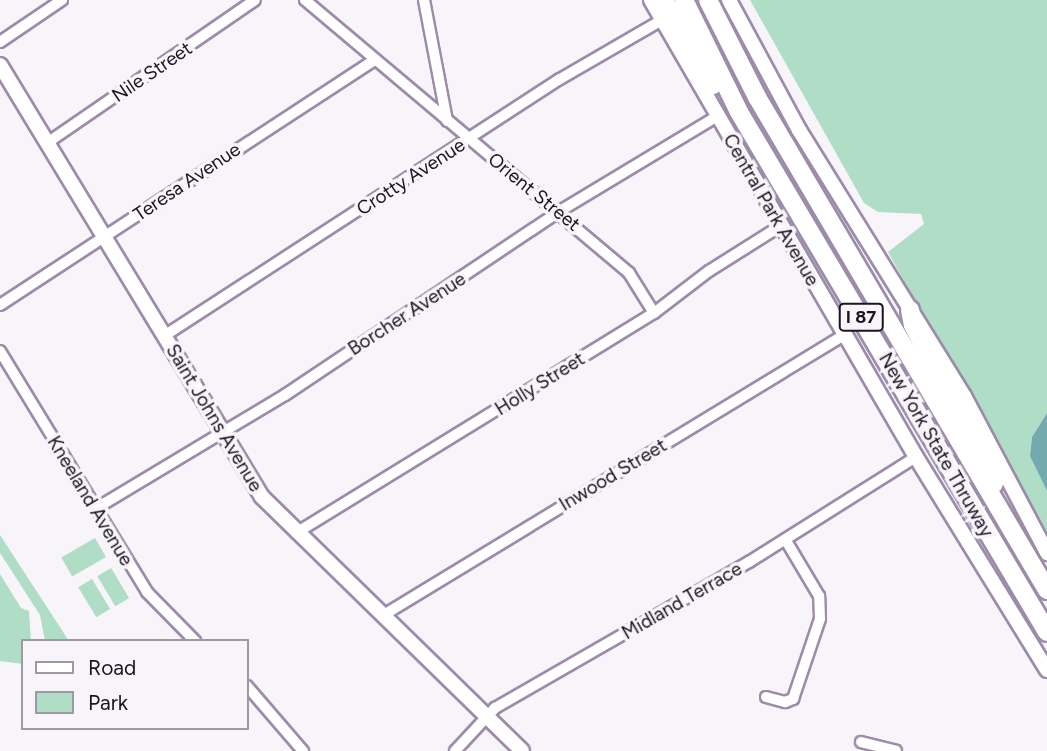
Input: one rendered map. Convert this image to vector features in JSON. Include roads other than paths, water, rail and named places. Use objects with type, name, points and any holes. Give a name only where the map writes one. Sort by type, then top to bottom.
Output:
[{"type":"highway","points":[[664,0],[714,87],[739,112]]},
{"type":"highway","name":"New York State Thruway","points":[[684,0],[739,112],[1047,632]]},
{"type":"highway","name":"New York State Thruway","points":[[708,0],[757,97],[1047,590]]},
{"type":"highway","points":[[910,310],[913,326],[993,477],[998,508]]},
{"type":"main road","name":"Central Park Avenue","points":[[651,0],[660,22],[779,227],[1047,670]]},
{"type":"main road","points":[[729,0],[799,130],[964,396],[1047,553]]},
{"type":"main road","name":"Saint Johns Avenue","points":[[0,65],[262,497],[522,751]]},
{"type":"street","points":[[0,42],[62,0]]},
{"type":"street","name":"Nile Street","points":[[47,143],[256,0]]},
{"type":"street","name":"Orient Street","points":[[305,0],[447,121],[560,211],[629,273],[654,313]]},
{"type":"street","points":[[424,0],[447,121]]},
{"type":"street","name":"Crotty Avenue","points":[[164,336],[469,139],[660,22]]},
{"type":"street","name":"Teresa Avenue","points":[[0,305],[374,60]]},
{"type":"street","name":"Borcher Avenue","points":[[95,509],[285,395],[560,211],[716,117]]},
{"type":"street","name":"Holly Street","points":[[296,533],[654,313],[709,271],[779,227]]},
{"type":"street","name":"Inwood Street","points":[[382,616],[844,335]]},
{"type":"street","name":"Kneeland Avenue","points":[[0,351],[147,592],[193,639]]},
{"type":"street","name":"Midland Terrace","points":[[455,751],[495,708],[785,539],[916,457]]},
{"type":"street","points":[[766,697],[785,702],[793,699],[820,619],[819,596],[785,539]]},
{"type":"street","points":[[248,687],[303,751]]},
{"type":"street","points":[[861,742],[897,751]]},
{"type":"water","points":[[1047,413],[1047,491],[1030,456],[1032,437]]}]
